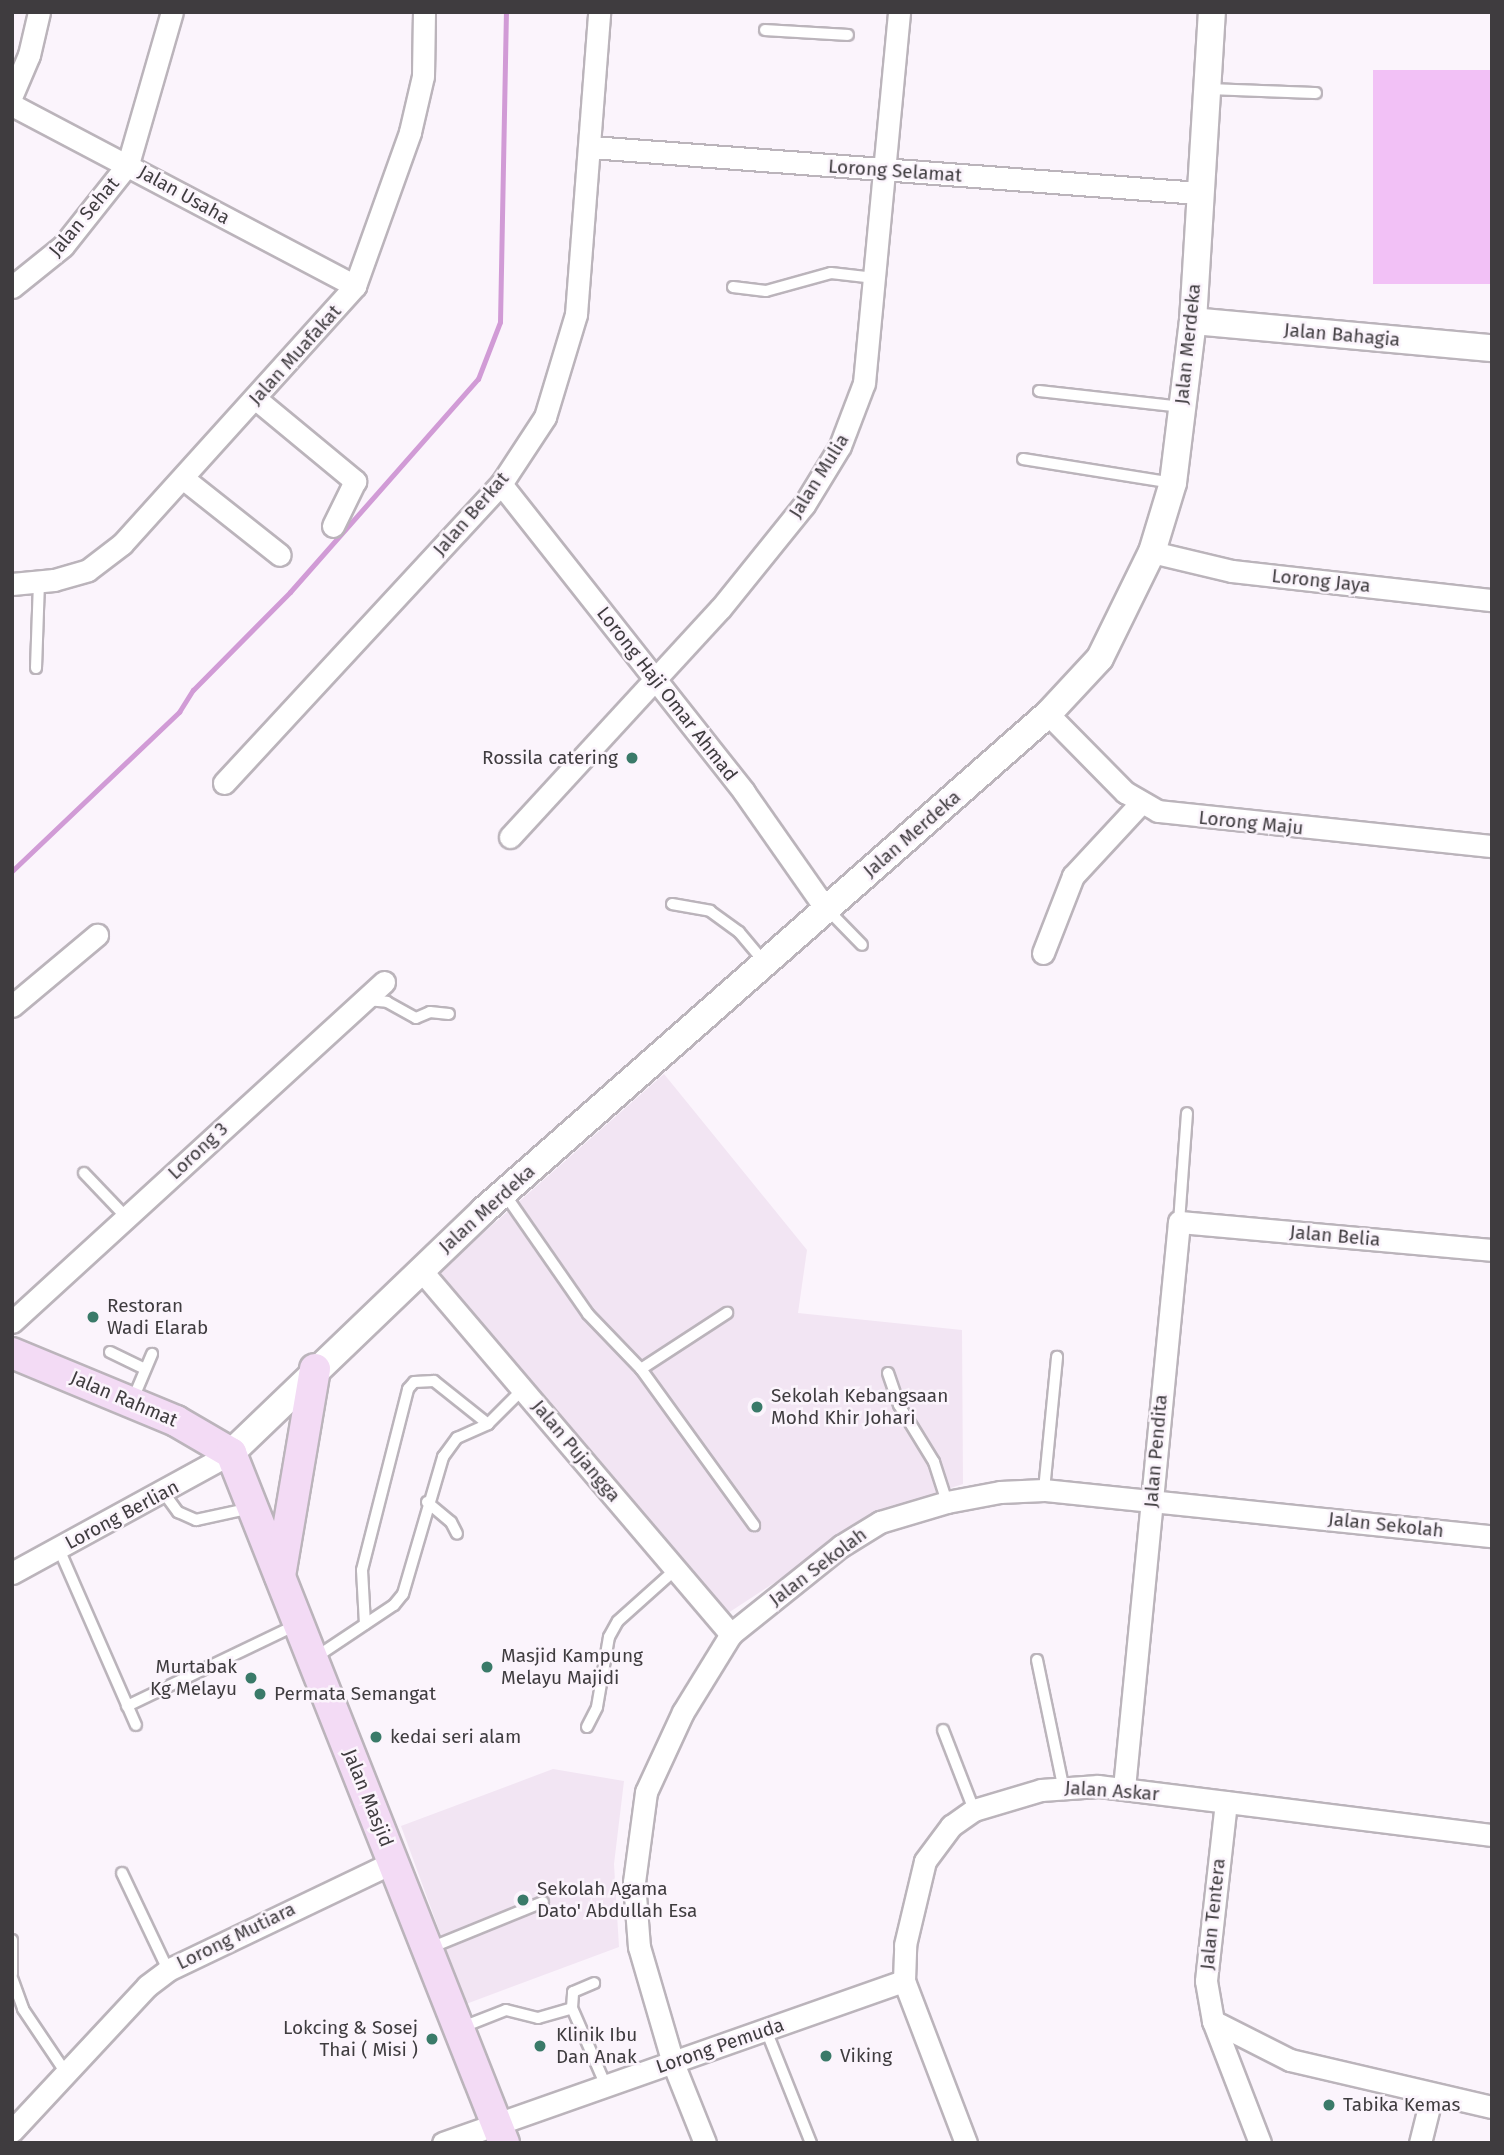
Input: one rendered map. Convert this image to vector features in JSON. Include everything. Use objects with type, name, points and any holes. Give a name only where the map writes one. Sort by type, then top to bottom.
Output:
[{"type":"main road","name":"Jalan Rahmat","points":[[12,1353],[206,1435],[231,1453]]},
{"type":"main road","points":[[280,1576],[315,1369]]},
{"type":"main road","name":"Jalan Masjid","points":[[231,1453],[500,2134]]},
{"type":"street","points":[[12,95],[29,55],[39,12]]},
{"type":"street","name":"Jalan Sehat","points":[[12,287],[63,246],[128,164],[172,12]]},
{"type":"street","name":"Jalan Muafakat","points":[[12,584],[39,582],[88,570],[122,544],[184,479],[355,286],[410,132],[423,76],[424,12]]},
{"type":"street","name":"Jalan Berkat","points":[[224,783],[501,484],[545,417],[563,367],[576,314],[591,148],[599,12]]},
{"type":"street","name":"Jalan Mulia","points":[[510,837],[656,679],[804,505],[841,446],[864,383],[899,12]]},
{"type":"street","name":"Jalan Merdeka","points":[[231,1453],[420,1269],[1048,714],[1100,658],[1152,552],[1173,483],[1193,321],[1212,12]]},
{"type":"street","name":"Jalan Usaha","points":[[12,105],[355,286]]},
{"type":"street","name":"Lorong Selamat","points":[[591,148],[1199,193]]},
{"type":"street","name":"Jalan Bahagia","points":[[1193,321],[1492,348]]},
{"type":"street","points":[[256,399],[355,481],[333,526]]},
{"type":"street","points":[[184,479],[280,555]]},
{"type":"street","name":"Lorong Haji Omar Ahmad","points":[[501,484],[656,679],[826,909]]},
{"type":"street","name":"Lorong Jaya","points":[[1152,552],[1232,571],[1492,600]]},
{"type":"street","name":"Lorong Maju","points":[[1048,714],[1140,804],[1185,816],[1492,846]]},
{"type":"street","points":[[1043,953],[1073,876],[1140,804]]},
{"type":"street","points":[[12,1006],[97,935]]},
{"type":"street","name":"Lorong 3","points":[[12,1322],[384,982]]},
{"type":"street","name":"Jalan Belia","points":[[1179,1222],[1492,1250]]},
{"type":"street","name":"Jalan Pendita","points":[[1124,1788],[1179,1222]]},
{"type":"street","name":"Jalan Pujangga","points":[[420,1269],[732,1634]]},
{"type":"street","name":"Lorong Berlian","points":[[12,1573],[164,1493],[231,1453]]},
{"type":"street","name":"Jalan Sekolah","points":[[705,2143],[673,2063],[639,1947],[634,1882],[637,1840],[646,1792],[683,1712],[732,1634],[841,1546],[880,1522],[947,1502],[1000,1492],[1044,1490],[1492,1536]]},
{"type":"street","name":"Jalan Askar","points":[[966,2143],[904,1981],[911,1906],[925,1861],[951,1826],[974,1810],[1063,1786],[1124,1788],[1492,1835]]},
{"type":"street","name":"Jalan Tentera","points":[[1226,1802],[1207,1968],[1213,2021],[1260,2143]]},
{"type":"street","name":"Lorong Mutiara","points":[[12,2131],[167,1970],[393,1862]]},
{"type":"street","name":"Lorong Pemuda","points":[[443,2143],[500,2134],[606,2086],[904,1981]]},
{"type":"street","points":[[1213,2021],[1290,2060],[1492,2107]]},
{"type":"street","points":[[1420,2143],[1432,2095]]},
{"type":"lane","points":[[765,30],[848,35]]},
{"type":"lane","points":[[1207,89],[1316,93]]},
{"type":"lane","points":[[733,287],[766,291],[831,273],[875,278]]},
{"type":"lane","points":[[1040,391],[1182,407]]},
{"type":"lane","points":[[1023,459],[1173,483]]},
{"type":"lane","points":[[36,667],[39,582]]},
{"type":"lane","points":[[672,904],[710,911],[739,932],[765,963]]},
{"type":"lane","points":[[826,909],[862,944]]},
{"type":"lane","points":[[363,1000],[387,1002],[416,1018],[430,1012],[449,1014]]},
{"type":"lane","name":"Jalan Pendita","points":[[1179,1222],[1187,1113]]},
{"type":"lane","points":[[84,1172],[126,1217]]},
{"type":"lane","points":[[504,1193],[589,1314],[641,1369],[754,1525]]},
{"type":"lane","points":[[641,1369],[727,1313]]},
{"type":"lane","points":[[110,1352],[145,1369]]},
{"type":"lane","points":[[131,1402],[152,1353]]},
{"type":"lane","points":[[1044,1490],[1057,1357]]},
{"type":"lane","points":[[888,1373],[899,1405],[934,1462],[947,1502]]},
{"type":"lane","points":[[365,1625],[362,1570],[408,1389],[414,1382],[434,1381],[488,1424]]},
{"type":"lane","points":[[313,1659],[365,1625],[404,1594],[427,1502],[443,1457],[457,1438],[488,1424],[523,1389]]},
{"type":"lane","points":[[164,1493],[178,1512],[196,1520],[253,1508]]},
{"type":"lane","points":[[427,1502],[451,1522],[457,1534]]},
{"type":"lane","points":[[59,1549],[136,1726]]},
{"type":"lane","points":[[587,1727],[597,1707],[609,1637],[618,1621],[676,1569]]},
{"type":"lane","points":[[127,1706],[298,1623]]},
{"type":"lane","points":[[1037,1660],[1063,1786]]},
{"type":"lane","points":[[943,1730],[974,1810]]},
{"type":"lane","points":[[122,1873],[167,1970]]},
{"type":"lane","points":[[428,1949],[543,1902]]},
{"type":"lane","points":[[12,1940],[12,1976],[23,2009],[66,2073]]},
{"type":"lane","points":[[594,1983],[573,1992],[572,2008],[606,2086]]},
{"type":"lane","points":[[458,2028],[506,2010],[538,2018],[572,2008]]},
{"type":"lane","points":[[766,2030],[811,2143]]},
{"type":"shaded area","points":[[1373,70],[1492,70],[1492,284],[1373,284]]},
{"type":"shaded area","name":"Sekolah Kebangsaan Mohd Khir Johari","points":[[664,1074],[807,1250],[798,1313],[962,1330],[963,1484],[887,1509],[725,1615],[439,1272]]},
{"type":"shaded area","name":"Sekolah Agama Dato' Abdullah Esa","points":[[553,1769],[624,1781],[614,1864],[619,1947],[466,2004],[401,1826]]},
{"type":"waterway","points":[[12,871],[179,712],[193,690],[290,592],[478,379],[500,322],[506,12]]},
{"type":"place","name":"Rossila catering","points":[[632,758]]},
{"type":"place","name":"Restoran Wadi Elarab","points":[[93,1317]]},
{"type":"place","name":"Sekolah Kebangsaan Mohd Khir Johari","points":[[757,1407]]},
{"type":"place","name":"Masjid Kampung Melayu Majidi","points":[[487,1667]]},
{"type":"place","name":"Murtabak Kg Melayu","points":[[251,1678]]},
{"type":"place","name":"Permata Semangat","points":[[260,1694]]},
{"type":"place","name":"kedai seri alam","points":[[376,1737]]},
{"type":"place","name":"Sekolah Agama Dato' Abdullah Esa","points":[[523,1900]]},
{"type":"place","name":"Lokcing & Sosej Thai ( Misi )","points":[[432,2039]]},
{"type":"place","name":"Klinik Ibu Dan Anak","points":[[540,2046]]},
{"type":"place","name":"Viking","points":[[826,2056]]},
{"type":"place","name":"Tabika Kemas","points":[[1329,2105]]}]
